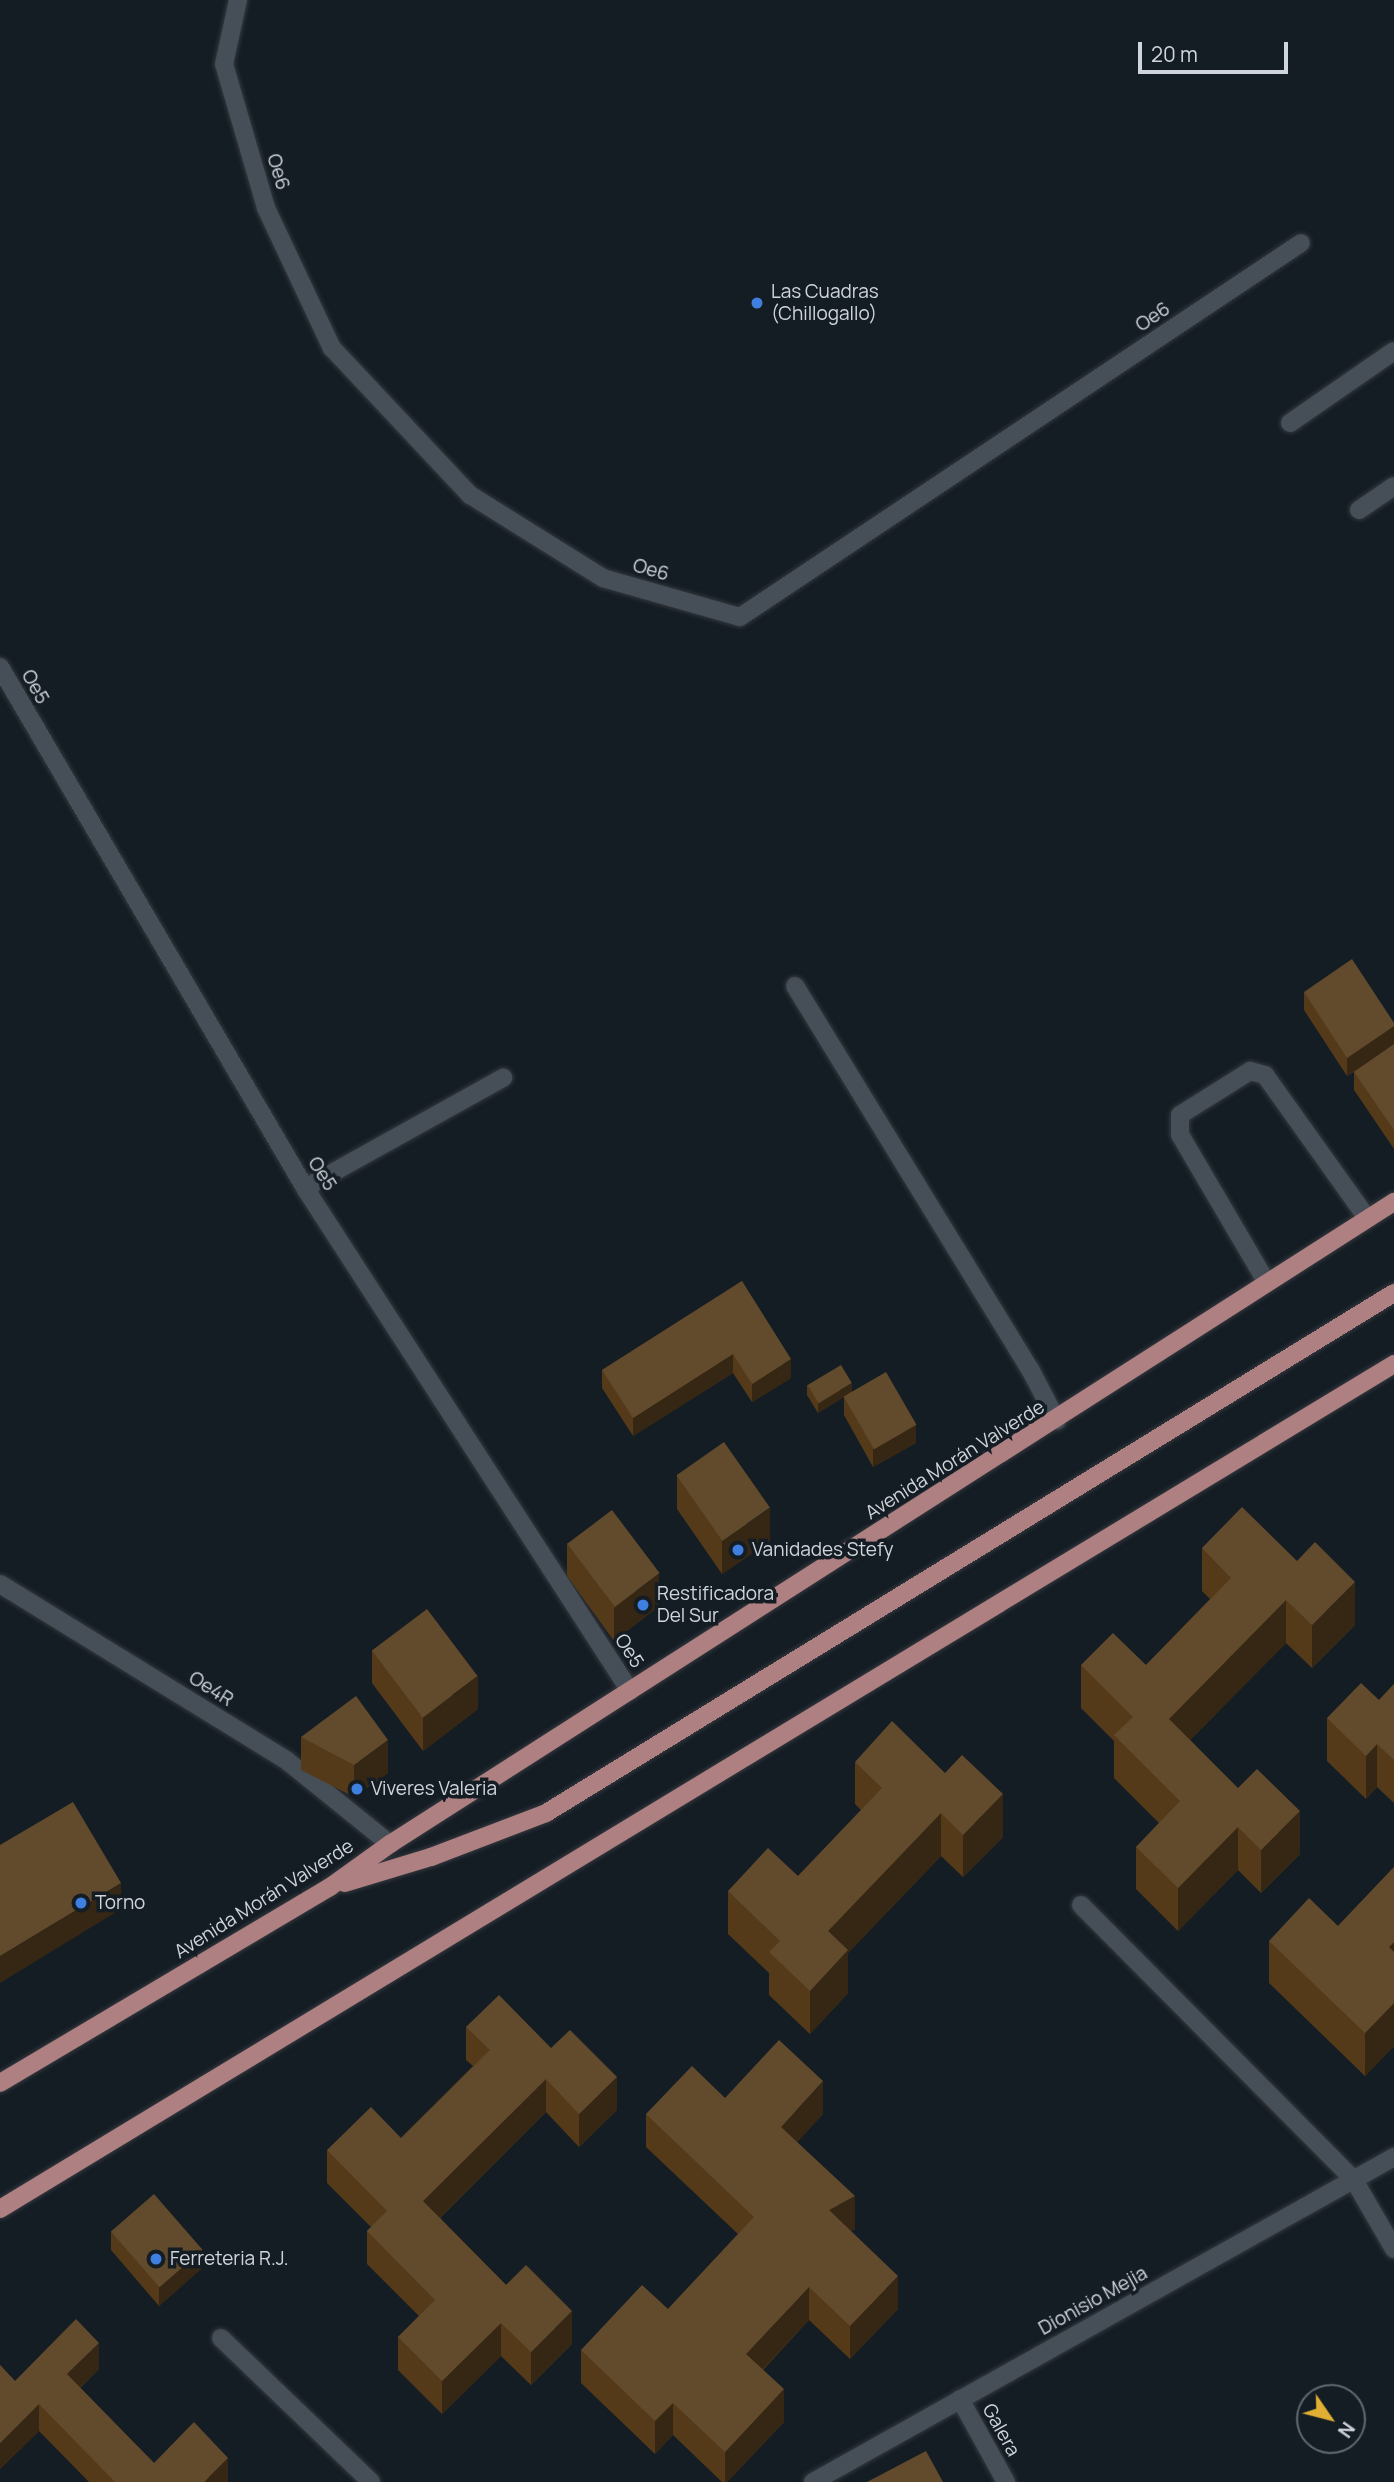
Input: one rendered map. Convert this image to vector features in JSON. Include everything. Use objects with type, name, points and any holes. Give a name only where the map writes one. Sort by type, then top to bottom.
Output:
[{"type":"main road","name":"Avenida Morán Valverde","points":[[0,2082],[330,1887],[390,1844],[1056,1421],[1394,1202]]},
{"type":"main road","points":[[330,1887],[431,1857],[546,1813],[1394,1293]]},
{"type":"main road","points":[[0,2209],[1394,1364]]},
{"type":"street","name":"Oe6","points":[[238,0],[224,64],[267,208],[332,348],[470,495],[603,578],[740,617],[1301,243]]},
{"type":"street","points":[[1290,423],[1394,352]]},
{"type":"street","points":[[1359,510],[1394,486]]},
{"type":"street","name":"Oe5","points":[[0,667],[305,1188],[630,1691]]},
{"type":"street","points":[[795,986],[1031,1371],[1056,1421]]},
{"type":"street","points":[[1267,1283],[1180,1135],[1180,1115],[1250,1071],[1265,1075],[1367,1218]]},
{"type":"street","points":[[305,1188],[503,1078]]},
{"type":"street","name":"Oe4R","points":[[0,1584],[286,1760],[390,1844]]},
{"type":"street","points":[[1081,1905],[1354,2180],[1394,2249]]},
{"type":"street","name":"Dionisio Mejia","points":[[813,2482],[1394,2157]]},
{"type":"street","points":[[221,2338],[371,2482]]},
{"type":"street","name":"Galera","points":[[960,2399],[1006,2482]]},
{"type":"building","points":[[1352,959],[1394,1026],[1347,1058],[1304,992]]},
{"type":"building","points":[[1394,1044],[1394,1130],[1354,1072]]},
{"type":"building","points":[[742,1281],[791,1359],[752,1384],[733,1354],[633,1418],[602,1370]]},
{"type":"building","points":[[841,1365],[852,1383],[818,1403],[808,1385]]},
{"type":"building","points":[[886,1372],[917,1425],[874,1449],[844,1396]]},
{"type":"building","points":[[724,1442],[770,1508],[722,1541],[676,1475]]},
{"type":"building","points":[[1242,1507],[1297,1561],[1315,1542],[1355,1582],[1312,1625],[1286,1600],[1169,1719],[1238,1788],[1257,1769],[1300,1811],[1261,1850],[1238,1827],[1178,1888],[1136,1847],[1180,1801],[1114,1735],[1133,1717],[1081,1665],[1113,1633],[1146,1665],[1231,1578],[1202,1548]]},
{"type":"building","points":[[612,1510],[660,1573],[615,1607],[567,1544]]},
{"type":"building","points":[[427,1609],[478,1676],[422,1718],[372,1651]]},
{"type":"building","points":[[1361,1683],[1379,1700],[1394,1684],[1394,1760],[1377,1744],[1366,1756],[1327,1718]]},
{"type":"building","points":[[356,1696],[388,1740],[354,1765],[301,1737]]},
{"type":"building","points":[[892,1721],[945,1773],[962,1755],[1003,1794],[963,1835],[941,1813],[828,1931],[848,1950],[810,1991],[769,1952],[780,1941],[728,1891],[768,1848],[798,1876],[882,1788],[855,1762]]},
{"type":"building","points":[[73,1802],[121,1883],[0,1956],[0,1845]]},
{"type":"building","points":[[1394,1867],[1394,1942],[1389,1947],[1394,1952],[1394,2003],[1365,2033],[1269,1941],[1309,1898],[1338,1926]]},
{"type":"building","points":[[499,1995],[551,2048],[570,2030],[617,2077],[579,2114],[546,2079],[423,2201],[506,2285],[526,2265],[572,2311],[531,2352],[501,2323],[442,2381],[398,2337],[435,2300],[367,2231],[387,2211],[327,2150],[371,2107],[401,2138],[490,2050],[466,2027]]},
{"type":"building","points":[[779,2040],[823,2081],[781,2127],[855,2196],[829,2210],[898,2276],[850,2326],[809,2287],[746,2354],[784,2389],[725,2452],[673,2403],[655,2421],[581,2350],[642,2285],[668,2309],[754,2217],[646,2114],[692,2066],[725,2098]]},
{"type":"building","name":"Ferreteria R.J.","points":[[154,2194],[203,2250],[160,2287],[111,2231]]},
{"type":"building","points":[[76,2319],[99,2343],[67,2374],[154,2463],[194,2422],[228,2458],[204,2482],[115,2482],[39,2404],[0,2443],[0,2365],[15,2381]]},
{"type":"building","points":[[926,2451],[943,2482],[867,2482]]},
{"type":"place","name":"Las Cuadras (Chillogallo)","points":[[757,303]]},
{"type":"place","name":"Vanidades Stefy","points":[[738,1550]]},
{"type":"place","name":"Restificadora Del Sur","points":[[643,1605]]},
{"type":"place","name":"Viveres Valeria","points":[[357,1789]]},
{"type":"place","name":"Torno","points":[[81,1903]]},
{"type":"place","name":"Ferreteria R.J.","points":[[156,2259]]}]
